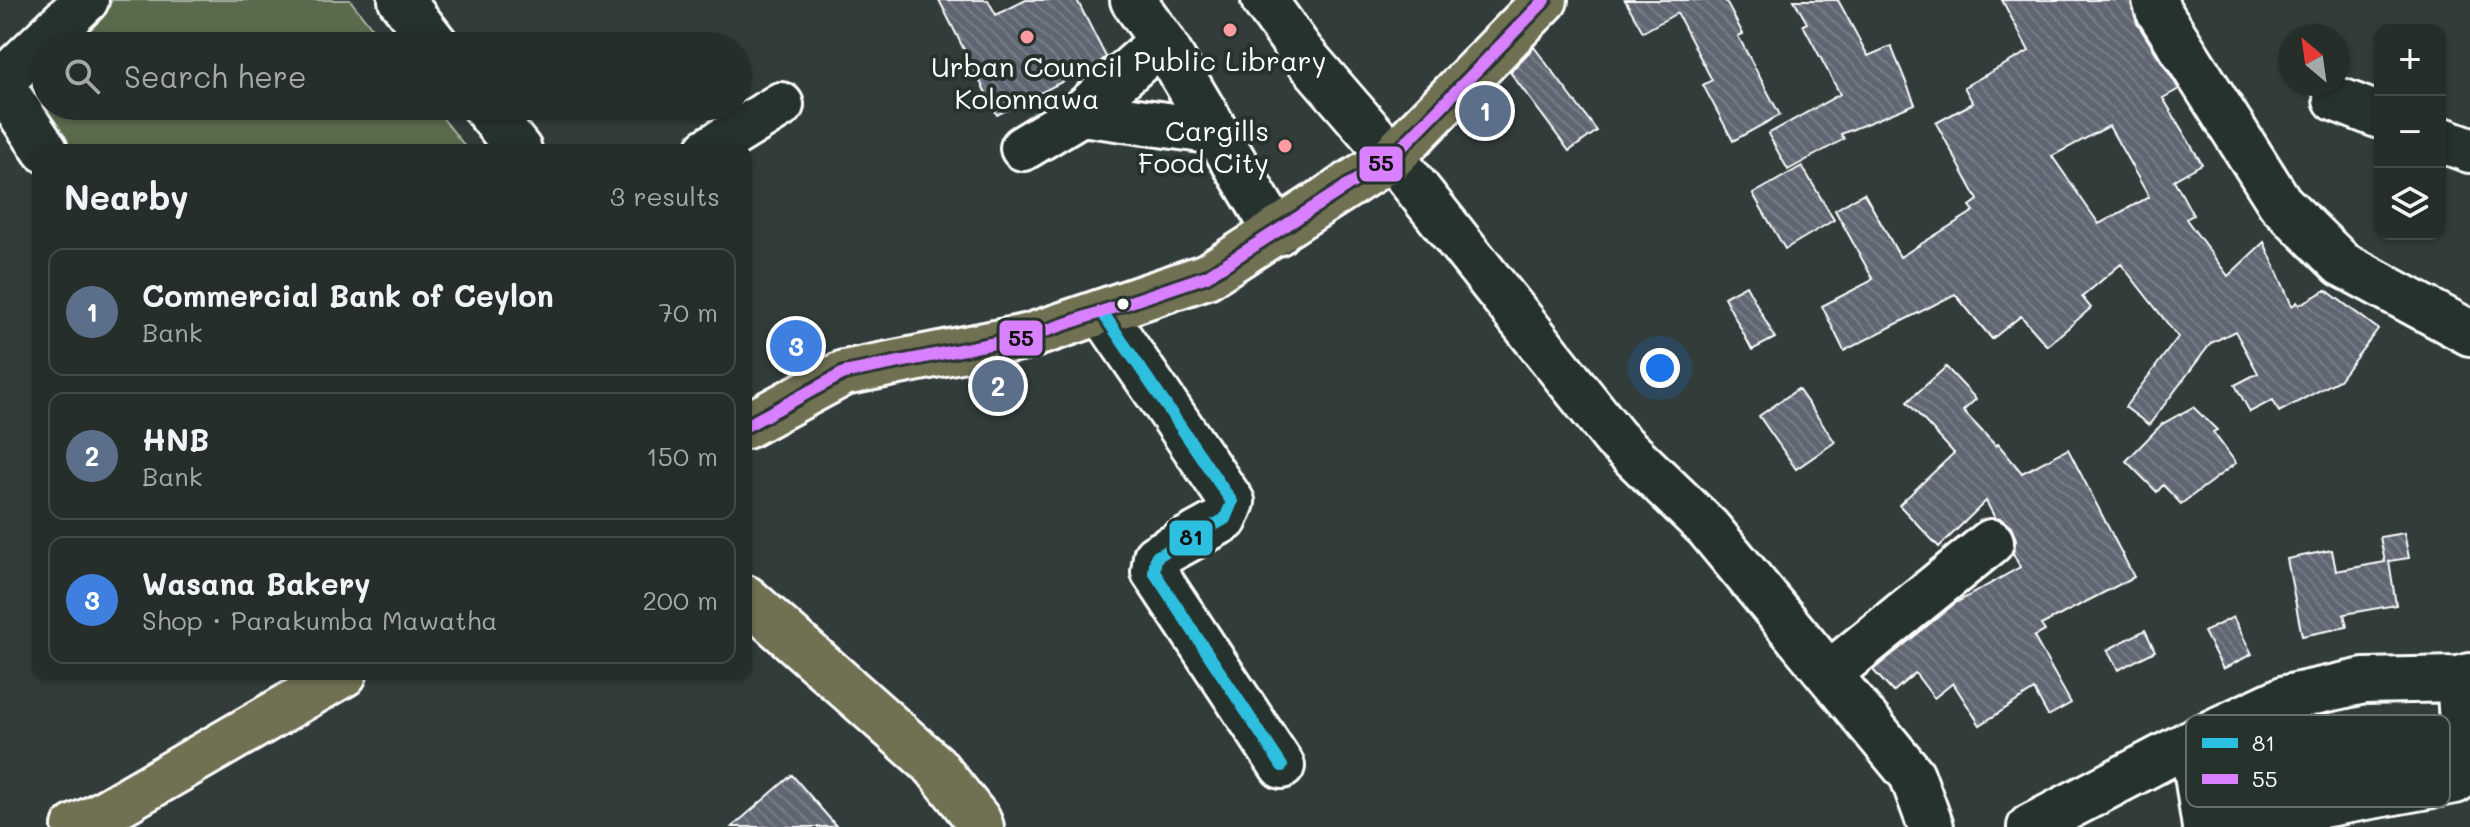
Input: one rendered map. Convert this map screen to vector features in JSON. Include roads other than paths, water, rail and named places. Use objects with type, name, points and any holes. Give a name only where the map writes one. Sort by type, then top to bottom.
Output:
[{"type":"main road","points":[[752,423],[844,373],[1030,336],[1207,276],[1392,157],[1545,0]]},
{"type":"main road","points":[[752,603],[935,766],[981,827]]},
{"type":"main road","points":[[90,824],[334,680]]},
{"type":"street","points":[[53,32],[86,0]]},
{"type":"street","points":[[401,0],[426,32]]},
{"type":"street","points":[[1133,0],[1162,41],[1277,233]]},
{"type":"street","points":[[1264,0],[1302,53],[1392,157],[1615,438],[1708,528],[1830,673],[1912,775],[1931,827]]},
{"type":"street","points":[[2155,0],[2158,10],[2280,203],[2342,264],[2470,333]]},
{"type":"street","points":[[1023,148],[1081,113],[1162,41]]},
{"type":"street","points":[[32,52],[0,83],[41,144]]},
{"type":"street","points":[[2336,99],[2374,114]]},
{"type":"street","points":[[718,144],[781,105]]},
{"type":"street","points":[[1081,113],[1216,132]]},
{"type":"street","points":[[495,120],[514,144]]},
{"type":"street","points":[[1102,312],[1232,502],[1225,519],[1156,557],[1154,572],[1282,766]]},
{"type":"street","points":[[1830,673],[1991,542]]},
{"type":"street","points":[[2250,715],[2286,698],[2364,681],[2464,677],[2465,764],[2463,774],[2450,782]]},
{"type":"street","points":[[2030,827],[2186,745]]},
{"type":"street","points":[[2205,826],[2348,813],[2368,807]]},
{"type":"place","name":"Public Library","points":[[1230,30]]},
{"type":"place","name":"Urban Council Kolonnawa","points":[[1027,37]]},
{"type":"place","name":"Commercial Bank of Ceylon","points":[[1485,111]]},
{"type":"place","name":"Cargills Food City","points":[[1285,146]]},
{"type":"place","name":"Wasana Bakery","points":[[796,346]]},
{"type":"place","name":"HNB","points":[[998,386]]}]
